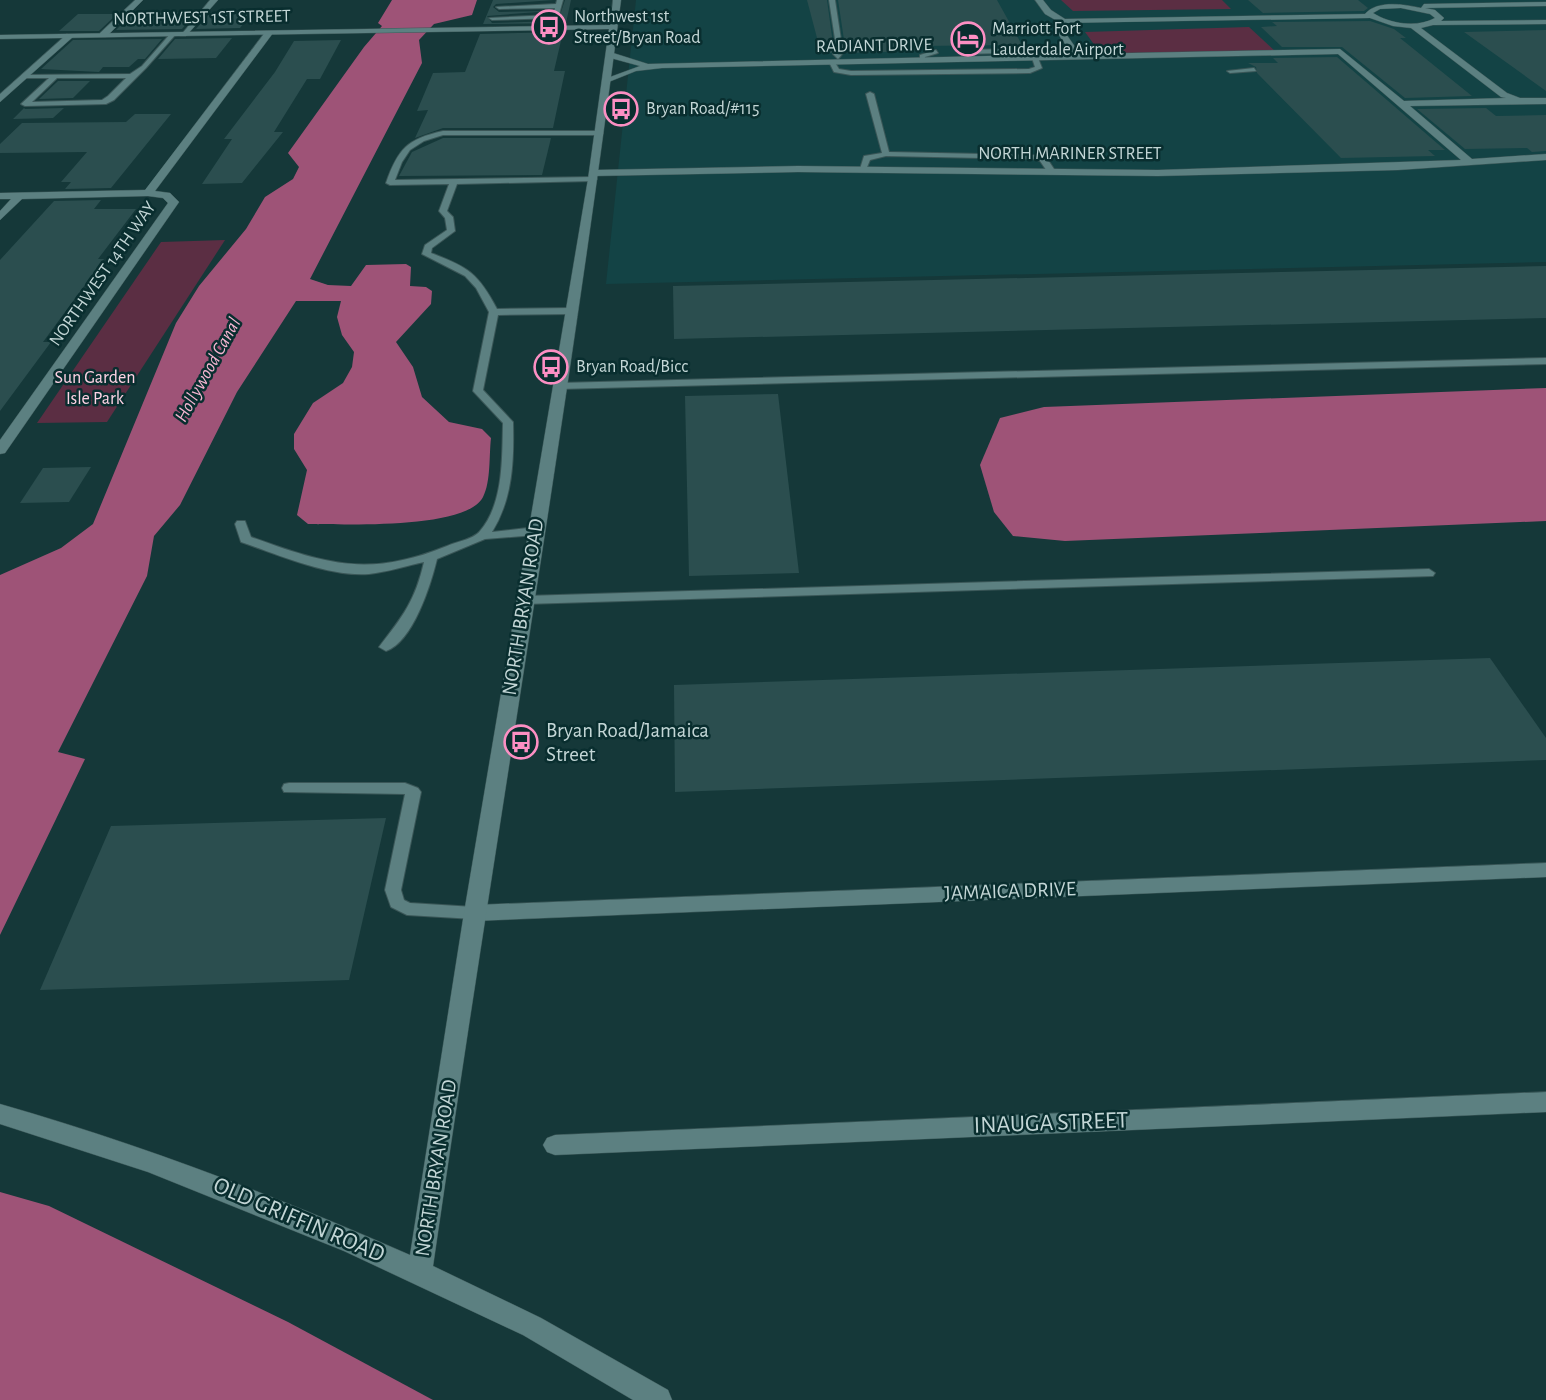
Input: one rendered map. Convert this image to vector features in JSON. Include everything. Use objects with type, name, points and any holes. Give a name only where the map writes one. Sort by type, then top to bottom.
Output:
[{"type":"street","points":[[103,35],[139,0]]},
{"type":"street","points":[[178,34],[214,0]]},
{"type":"street","name":"NORTH BRYAN ROAD","points":[[420,1270],[474,913],[594,176],[617,0]]},
{"type":"street","points":[[1039,0],[1048,12],[1063,21],[1370,16],[1412,25],[1546,22]]},
{"type":"street","points":[[1378,0],[1413,7],[1546,4]]},
{"type":"street","points":[[1370,16],[1369,10],[1389,3]]},
{"type":"street","points":[[1413,7],[1438,15],[1439,21],[1429,24]]},
{"type":"street","points":[[1063,21],[1060,31],[1078,57]]},
{"type":"street","points":[[1429,24],[1521,94],[1519,99]]},
{"type":"street","points":[[1412,25],[1504,95],[1519,99]]},
{"type":"street","name":"NORTHWEST 1ST STREET","points":[[0,37],[614,27]]},
{"type":"street","name":"NORTHWEST 14TH WAY","points":[[148,193],[270,33]]},
{"type":"street","points":[[0,99],[70,36]]},
{"type":"street","name":"RADIANT DRIVE","points":[[606,80],[634,69],[662,65],[839,58],[922,61],[1339,51],[1402,104]]},
{"type":"street","name":"RADIANT DRIVE","points":[[610,55],[634,63],[662,65]]},
{"type":"street","points":[[1402,104],[1519,99],[1546,101]]},
{"type":"street","points":[[1402,104],[1470,162]]},
{"type":"street","name":"NORTH MARINER STREET","points":[[594,176],[862,170],[1283,170],[1546,158]]},
{"type":"street","points":[[0,196],[148,193]]},
{"type":"street","name":"NORTHWEST 14TH WAY","points":[[0,450],[174,202],[166,195],[148,193]]},
{"type":"street","points":[[0,217],[19,196]]},
{"type":"street","name":"JAMAICA DRIVE","points":[[474,913],[1546,870]]},
{"type":"street","name":"INAUGA STREET","points":[[555,1145],[1546,1101]]},
{"type":"street","name":"OLD GRIFFIN ROAD","points":[[0,1114],[77,1136],[192,1175],[420,1270],[623,1377],[657,1400]]},
{"type":"lane","points":[[832,0],[839,58],[836,71],[1030,71],[1039,68],[1035,58]]},
{"type":"lane","points":[[492,18],[556,17],[559,3],[499,7]]},
{"type":"lane","points":[[55,76],[25,104],[103,102],[111,99],[178,34]]},
{"type":"lane","points":[[964,52],[1007,51],[1022,58]]},
{"type":"lane","points":[[922,61],[922,56],[936,52]]},
{"type":"lane","points":[[1230,71],[1254,70]]},
{"type":"lane","points":[[25,76],[132,76]]},
{"type":"lane","points":[[870,94],[886,154]]},
{"type":"lane","points":[[594,176],[390,183],[403,152],[413,141],[425,136],[443,133],[599,133]]},
{"type":"lane","points":[[862,170],[867,158],[886,154],[1033,157],[1043,159],[1052,172]]},
{"type":"lane","points":[[454,182],[443,211],[449,217],[451,231],[428,247],[426,254],[462,268],[480,282],[494,312],[478,391],[508,422],[508,463],[500,509],[482,536]]},
{"type":"lane","points":[[494,312],[571,311]]},
{"type":"lane","points":[[559,386],[1546,361]]},
{"type":"lane","points":[[242,524],[245,540],[300,559],[346,569],[369,570],[431,557],[482,536],[536,531]]},
{"type":"lane","points":[[386,647],[409,623],[424,589],[431,557]]},
{"type":"lane","points":[[525,600],[1429,573]]},
{"type":"lane","points":[[289,788],[395,788],[413,792],[393,890],[397,903],[407,909],[474,913]]},
{"type":"shaded area","points":[[636,0],[1546,0],[1546,262],[606,284]]},
{"type":"green space","points":[[1061,0],[1222,0],[1231,9],[1073,11]]},
{"type":"green space","points":[[1249,27],[1275,51],[1101,54],[1085,32]]},
{"type":"green space","name":"Sun Garden Isle Park","points":[[225,240],[107,422],[37,423],[161,242]]},
{"type":"water","name":"Hollywood Canal","points":[[392,0],[477,0],[472,15],[434,24],[419,40],[422,63],[310,279],[328,285],[351,286],[366,265],[406,264],[411,267],[410,286],[426,287],[432,291],[431,304],[396,342],[413,367],[422,397],[449,422],[482,429],[491,438],[486,491],[472,508],[429,520],[374,524],[308,524],[297,515],[307,470],[294,449],[294,434],[313,403],[343,383],[352,367],[354,352],[342,335],[337,317],[341,301],[296,301],[237,392],[180,505],[154,536],[147,576],[58,752],[85,759],[0,935],[0,575],[61,548],[93,524],[176,323],[199,286],[246,229],[265,197],[293,179],[299,167],[288,153],[382,26],[378,23]]},
{"type":"water","points":[[1546,388],[1546,521],[1065,541],[1013,536],[994,512],[980,465],[1000,418],[1044,407]]},
{"type":"water","points":[[0,1192],[49,1206],[288,1322],[433,1400],[0,1400]]},
{"type":"building","points":[[493,0],[554,0],[496,4],[493,7],[499,12],[551,11],[487,16],[492,23],[558,21],[565,0],[571,0],[566,23],[483,24]]},
{"type":"building","points":[[807,0],[827,0],[834,51],[831,53],[821,53]]},
{"type":"building","points":[[838,0],[997,0],[1022,45],[918,46],[920,51],[846,53]]},
{"type":"building","points":[[1248,0],[1358,0],[1368,8],[1364,11],[1263,13]]},
{"type":"building","points":[[253,11],[240,28],[196,29],[211,12]]},
{"type":"building","points":[[196,12],[182,29],[116,30],[133,13]]},
{"type":"building","points":[[78,14],[117,14],[99,31],[59,31]]},
{"type":"building","points":[[1370,21],[1394,29],[1406,38],[1400,38],[1472,96],[1405,98],[1342,47],[1282,47],[1261,27],[1277,26],[1272,22]]},
{"type":"building","points":[[1546,30],[1546,91],[1464,32]]},
{"type":"building","points":[[563,32],[554,71],[565,71],[553,128],[443,128],[415,138],[428,110],[417,111],[433,73],[465,72],[480,34]]},
{"type":"building","points":[[232,38],[216,58],[158,59],[175,39]]},
{"type":"building","points":[[162,39],[145,59],[138,59],[129,67],[103,67],[99,72],[41,69],[73,40]]},
{"type":"building","points":[[341,40],[320,79],[307,79],[274,132],[283,132],[242,183],[202,184],[232,139],[224,139],[275,72],[294,41]]},
{"type":"building","points":[[1337,57],[1445,150],[1428,150],[1435,156],[1341,158],[1257,73],[1256,67],[1248,63],[1278,63],[1273,58]]},
{"type":"building","points":[[58,81],[90,81],[73,98],[39,99]]},
{"type":"building","points":[[24,108],[64,108],[53,118],[13,119]]},
{"type":"building","points":[[1486,108],[1496,116],[1546,115],[1546,151],[1532,152],[1527,148],[1465,149],[1417,109]]},
{"type":"building","points":[[135,114],[171,114],[111,188],[65,189],[71,182],[61,182],[87,152],[0,153],[0,144],[22,123],[126,122]]},
{"type":"building","points":[[443,138],[551,138],[542,175],[399,176],[412,152]]},
{"type":"building","points":[[101,200],[94,209],[136,209],[98,259],[104,259],[43,342],[51,342],[0,411],[0,260],[54,201]]},
{"type":"building","points":[[1546,266],[1546,318],[674,339],[673,286]]},
{"type":"building","points":[[778,394],[799,573],[689,576],[685,396]]},
{"type":"building","points":[[91,467],[69,502],[20,503],[43,468]]},
{"type":"building","points":[[1490,658],[1546,738],[1546,760],[675,792],[674,685]]},
{"type":"building","points":[[386,818],[349,980],[40,990],[111,826]]},
{"type":"place","name":"Northwest 1st Street/Bryan Road","points":[[549,27]]},
{"type":"place","name":"Marriott Fort Lauderdale Airport","points":[[968,39]]},
{"type":"place","name":"Bryan Road/#115","points":[[621,109]]},
{"type":"place","name":"Bryan Road/Bicc","points":[[551,367]]},
{"type":"place","name":"Bryan Road/Jamaica Street","points":[[521,742]]}]
